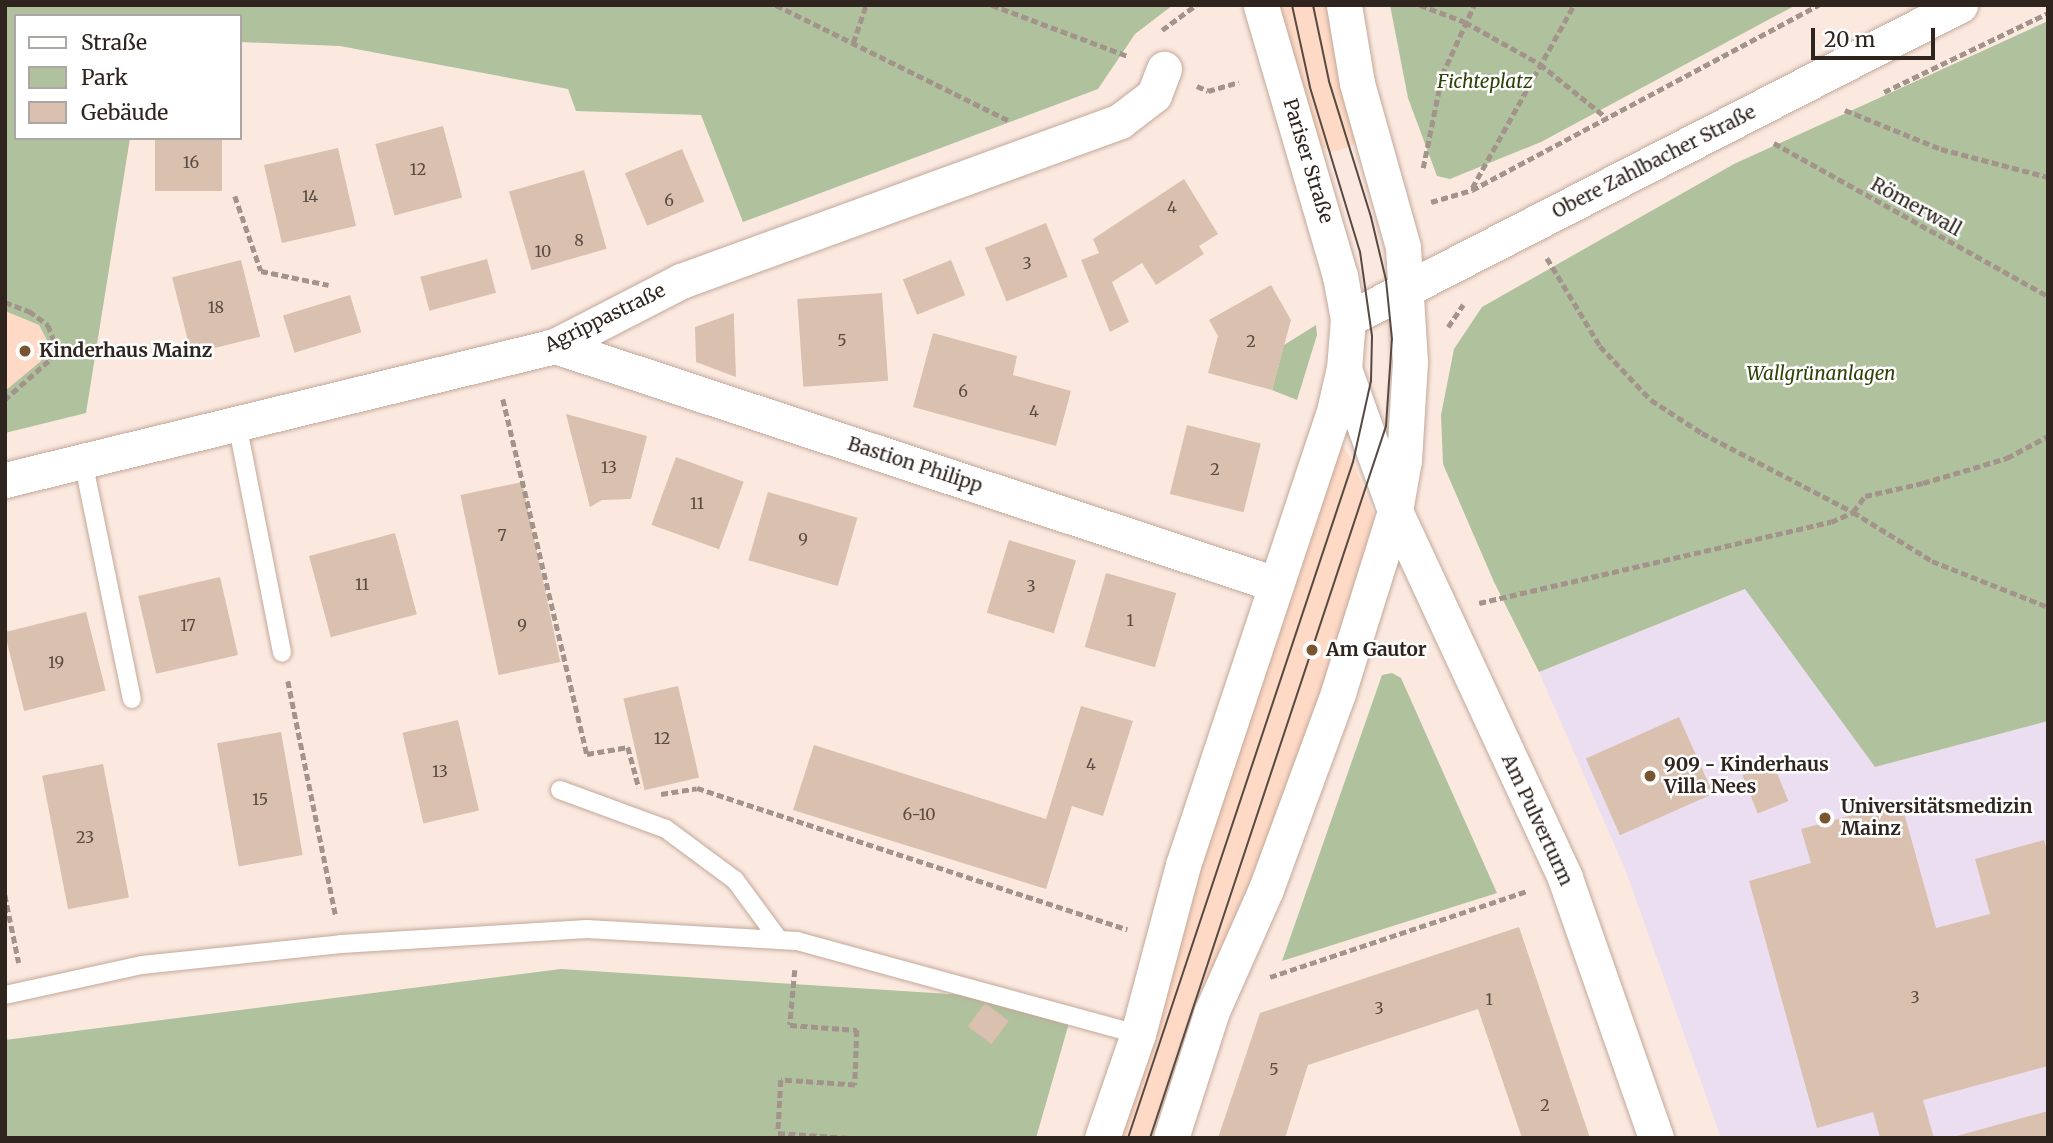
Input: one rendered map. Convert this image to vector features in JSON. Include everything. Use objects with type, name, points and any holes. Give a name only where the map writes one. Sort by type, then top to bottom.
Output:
[{"type":"street","name":"Pariser Straße","points":[[1261,5],[1327,225],[1348,319]]},
{"type":"street","points":[[1171,1138],[1212,1011],[1266,890],[1338,693],[1395,511],[1404,460],[1410,362],[1407,290],[1395,212],[1357,83],[1344,5]]},
{"type":"street","name":"Obere Zahlbacher Straße","points":[[1348,319],[1960,5]]},
{"type":"street","name":"Agrippastraße","points":[[5,480],[555,346],[681,281],[1120,121],[1154,95],[1151,65]]},
{"type":"street","points":[[1102,1138],[1138,1034],[1183,865],[1335,407],[1344,369],[1348,319]]},
{"type":"street","name":"Bastion Philipp","points":[[555,346],[1275,584]]},
{"type":"street","points":[[1344,369],[1395,511]]},
{"type":"street","name":"Am Pulverturm","points":[[1395,511],[1564,878],[1656,1138]]},
{"type":"lane","points":[[237,423],[282,653]]},
{"type":"lane","points":[[83,461],[132,699]]},
{"type":"lane","points":[[560,790],[666,829],[735,880],[779,940]]},
{"type":"lane","points":[[5,995],[142,965],[341,944],[587,929],[779,940],[824,948],[1138,1034]]},
{"type":"path","points":[[776,5],[1058,144]]},
{"type":"path","points":[[853,43],[866,5]]},
{"type":"path","points":[[992,5],[1151,65]]},
{"type":"path","points":[[1420,5],[1465,22],[1540,64],[1607,118]]},
{"type":"path","points":[[1421,179],[1442,75],[1474,5]]},
{"type":"path","points":[[1472,190],[1574,5]]},
{"type":"path","points":[[1428,203],[1472,190],[1819,5]]},
{"type":"path","points":[[1881,93],[2048,13]]},
{"type":"path","points":[[1833,115],[1857,104]]},
{"type":"path","points":[[1845,110],[1941,149],[2048,177]]},
{"type":"path","name":"Römerwall","points":[[1783,136],[1771,141],[2048,296]]},
{"type":"path","points":[[235,196],[261,271],[329,285]]},
{"type":"path","points":[[1544,252],[1600,346],[1651,400],[1702,433],[1853,512],[1932,561],[2048,607]]},
{"type":"path","points":[[1446,330],[1467,300]]},
{"type":"path","points":[[5,302],[29,311],[48,325],[55,343],[49,362],[5,400]]},
{"type":"path","points":[[495,361],[587,754],[628,747],[642,798],[641,820]]},
{"type":"path","points":[[1487,600],[1831,522],[1853,512],[1865,496],[1923,483],[2007,458],[2048,436]]},
{"type":"path","points":[[282,653],[341,944]]},
{"type":"path","points":[[642,798],[697,788],[1163,942]]},
{"type":"path","points":[[1282,972],[1564,878]]},
{"type":"path","points":[[5,895],[25,990]]},
{"type":"path","points":[[794,982],[790,1025],[857,1030],[855,1085],[781,1080],[778,1133],[850,1138]]},
{"type":"shaded area","points":[[1277,5],[1326,5],[1357,141],[1350,147],[1331,152],[1318,144]]},
{"type":"shaded area","name":"Kinderhaus Mainz","points":[[5,311],[39,325],[48,342],[41,361],[5,391]]},
{"type":"shaded area","points":[[1338,440],[1353,462],[1377,523],[1346,629],[1155,1138],[1114,1138]]},
{"type":"shaded area","name":"Universitätsmedizin Mainz","points":[[1746,589],[1875,767],[2048,721],[2048,1138],[1721,1138],[1625,869],[1539,672]]},
{"type":"green space","points":[[5,5],[1173,5],[1135,34],[1098,89],[743,222],[701,115],[576,111],[568,89],[340,46],[242,42],[242,14],[14,14],[14,140],[130,140],[86,413],[5,433],[5,391],[41,361],[48,342],[39,325],[5,311]]},
{"type":"green space","name":"Fichteplatz","points":[[1390,5],[1796,5],[1541,142],[1450,179],[1437,176],[1408,98]]},
{"type":"green space","name":"Wallgrünanlagen","points":[[2048,21],[2048,721],[1875,767],[1745,589],[1539,672],[1494,582],[1443,464],[1441,415],[1454,349],[1482,307],[1734,164]]},
{"type":"green space","points":[[1316,325],[1317,335],[1297,400],[1272,390],[1284,345]]},
{"type":"green space","points":[[1392,673],[1401,678],[1497,893],[1282,961],[1382,675]]},
{"type":"green space","points":[[561,969],[965,995],[1069,1023],[1036,1138],[5,1138],[5,1040]]},
{"type":"building","points":[[443,126],[462,197],[395,216],[375,144]]},
{"type":"building","points":[[155,140],[222,140],[222,191],[155,191]]},
{"type":"building","points":[[338,148],[356,226],[282,243],[264,165]]},
{"type":"building","points":[[682,149],[704,201],[647,226],[625,173]]},
{"type":"building","points":[[584,170],[607,249],[532,270],[509,191]]},
{"type":"building","points":[[1184,179],[1218,234],[1199,246],[1204,254],[1156,285],[1142,263],[1112,282],[1129,322],[1110,332],[1081,260],[1099,253],[1093,239]]},
{"type":"building","points":[[1046,223],[1068,277],[1007,302],[985,248]]},
{"type":"building","points":[[487,259],[496,293],[429,311],[420,277]]},
{"type":"building","points":[[241,260],[260,337],[191,354],[172,277]]},
{"type":"building","points":[[951,260],[965,295],[917,315],[903,279]]},
{"type":"building","points":[[1271,285],[1291,320],[1272,390],[1208,373],[1218,336],[1209,320]]},
{"type":"building","points":[[882,293],[888,381],[803,387],[797,299]]},
{"type":"building","points":[[350,295],[361,332],[294,353],[283,315]]},
{"type":"building","points":[[734,313],[736,377],[696,362],[695,327]]},
{"type":"building","points":[[933,333],[1017,356],[1013,375],[1071,391],[1056,446],[913,407]]},
{"type":"building","points":[[566,414],[647,436],[631,499],[602,500],[590,507]]},
{"type":"building","points":[[1187,425],[1261,443],[1244,512],[1170,494]]},
{"type":"building","points":[[676,457],[744,482],[719,549],[651,525]]},
{"type":"building","points":[[522,482],[560,662],[499,675],[460,495]]},
{"type":"building","points":[[768,492],[857,518],[838,586],[748,560]]},
{"type":"building","points":[[395,533],[417,614],[331,637],[309,556]]},
{"type":"building","points":[[1009,540],[1076,560],[1054,633],[987,613]]},
{"type":"building","points":[[1106,573],[1176,593],[1155,667],[1085,647]]},
{"type":"building","points":[[220,577],[238,655],[156,674],[138,596]]},
{"type":"building","points":[[86,612],[106,691],[24,711],[5,632]]},
{"type":"building","points":[[678,686],[699,778],[645,790],[623,699]]},
{"type":"building","points":[[1081,706],[1133,721],[1103,816],[1072,806],[1046,889],[793,810],[814,745],[1046,819]]},
{"type":"building","name":"909 - Kinderhaus Villa Nees","points":[[1679,717],[1713,794],[1620,835],[1586,758]]},
{"type":"building","points":[[458,720],[479,811],[423,823],[402,733]]},
{"type":"building","points":[[281,732],[303,855],[239,866],[217,743]]},
{"type":"building","points":[[1773,763],[1788,801],[1758,813],[1742,775]]},
{"type":"building","points":[[103,764],[129,898],[68,909],[42,776]]},
{"type":"building","points":[[1901,802],[1936,928],[1990,914],[1975,859],[2044,840],[2048,854],[2048,1066],[1923,1100],[1934,1138],[1880,1138],[1873,1112],[1817,1128],[1749,881],[1811,863],[1801,829]]},
{"type":"building","points":[[1519,927],[1590,1138],[1522,1138],[1478,1009],[1308,1065],[1285,1138],[1218,1138],[1260,1013]]},
{"type":"building","points":[[985,1003],[1009,1021],[992,1044],[968,1026]]},
{"type":"building","points":[[2048,1111],[2048,1138],[1953,1138],[1953,1137]]},
{"type":"tram line","points":[[1128,1138],[1353,462],[1371,381],[1372,336],[1360,252],[1310,87],[1292,5]]},
{"type":"tram line","points":[[1150,1138],[1386,426],[1392,339],[1386,280],[1371,217],[1329,81],[1313,5]]},
{"type":"place","name":"Kinderhaus Mainz","points":[[25,351]]},
{"type":"place","name":"Am Gautor","points":[[1312,650]]},
{"type":"place","name":"909 - Kinderhaus Villa Nees","points":[[1650,776]]},
{"type":"place","name":"Universitätsmedizin Mainz","points":[[1825,818]]}]
